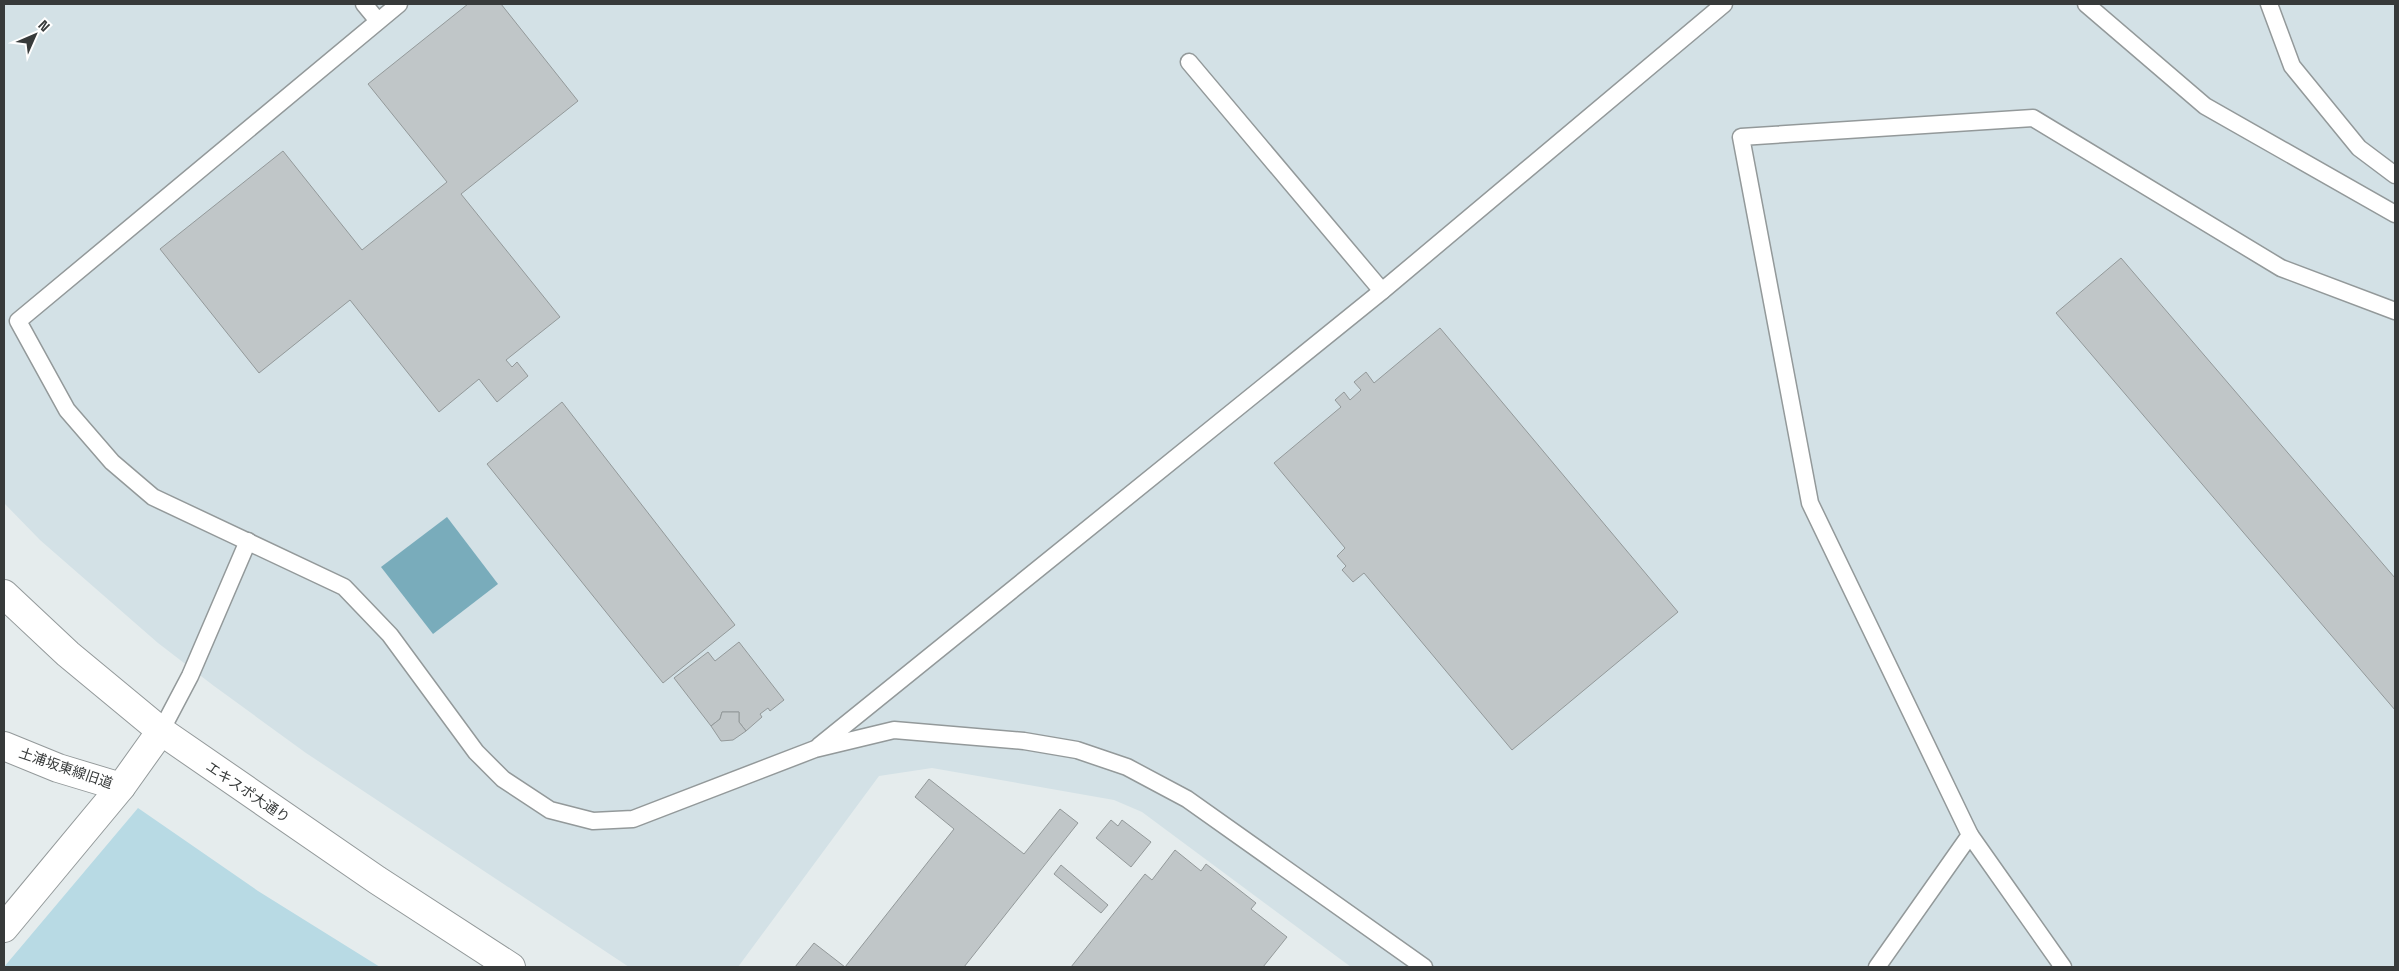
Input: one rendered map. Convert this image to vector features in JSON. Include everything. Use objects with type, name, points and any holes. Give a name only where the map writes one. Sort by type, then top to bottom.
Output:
[{"type":"main road","name":"エキスポ大通り","points":[[4,594],[86,670],[161,731],[377,880],[511,967]]},
{"type":"main road","name":"土浦坂東線旧道","points":[[4,746],[58,768],[121,787],[161,731]]},
{"type":"main road","points":[[4,928],[121,787]]},
{"type":"lane","points":[[364,4],[378,21]]},
{"type":"lane","points":[[399,4],[18,321],[67,410],[112,462],[153,497],[344,587],[390,635],[476,752],[503,779],[550,810],[593,821],[633,819],[815,749],[894,730],[1024,741],[1077,750],[1127,768],[1187,800],[1424,967]]},
{"type":"lane","points":[[815,749],[1382,291],[1724,4]]},
{"type":"lane","points":[[2086,4],[2205,106],[2395,214]]},
{"type":"lane","points":[[2269,4],[2292,66],[2359,148],[2395,175]]},
{"type":"lane","points":[[1189,62],[1382,291]]},
{"type":"lane","points":[[2063,967],[1970,836],[1810,503],[1741,137],[2033,118],[2281,268],[2395,311]]},
{"type":"lane","points":[[161,731],[190,676],[248,541]]},
{"type":"lane","points":[[1877,967],[1970,836]]},
{"type":"shaded area","points":[[4,4],[2395,4],[2395,967],[1351,967],[1142,812],[1114,800],[932,768],[879,776],[738,967],[629,967],[306,753],[214,686],[158,643],[40,540],[4,503]]},
{"type":"shaded area","points":[[447,517],[498,584],[433,634],[381,567]]},
{"type":"shaded area","points":[[138,808],[258,891],[380,967],[4,967]]},
{"type":"building","points":[[468,4],[501,4],[578,101],[461,194],[560,317],[506,360],[512,367],[517,362],[528,376],[497,402],[479,379],[439,412],[350,300],[259,373],[160,249],[283,151],[362,250],[447,182],[368,84]]},
{"type":"building","points":[[2121,258],[2395,578],[2395,710],[2056,313]]},
{"type":"building","points":[[1440,328],[1678,612],[1512,750],[1364,573],[1353,582],[1342,570],[1346,566],[1337,556],[1345,548],[1274,463],[1341,407],[1335,400],[1344,392],[1350,400],[1361,390],[1354,382],[1366,372],[1374,383]]},
{"type":"building","points":[[562,402],[735,625],[663,683],[487,464]]},
{"type":"building","points":[[739,642],[784,700],[770,711],[768,708],[760,714],[762,717],[746,731],[739,722],[739,712],[722,712],[720,719],[711,726],[674,678],[708,652],[715,661]]},
{"type":"building","points":[[722,712],[739,712],[739,722],[746,731],[733,740],[721,741],[711,726],[720,719]]},
{"type":"building","points":[[929,779],[1024,854],[1060,809],[1078,823],[964,967],[845,967],[954,829],[915,797]]},
{"type":"building","points":[[1111,820],[1118,826],[1122,820],[1151,842],[1131,867],[1096,838]]},
{"type":"building","points":[[1175,850],[1201,871],[1206,864],[1256,903],[1251,909],[1287,937],[1263,967],[1071,967],[1145,874],[1152,880]]},
{"type":"building","points":[[1061,865],[1108,905],[1101,913],[1054,874]]},
{"type":"building","points":[[814,943],[845,967],[795,967]]}]
